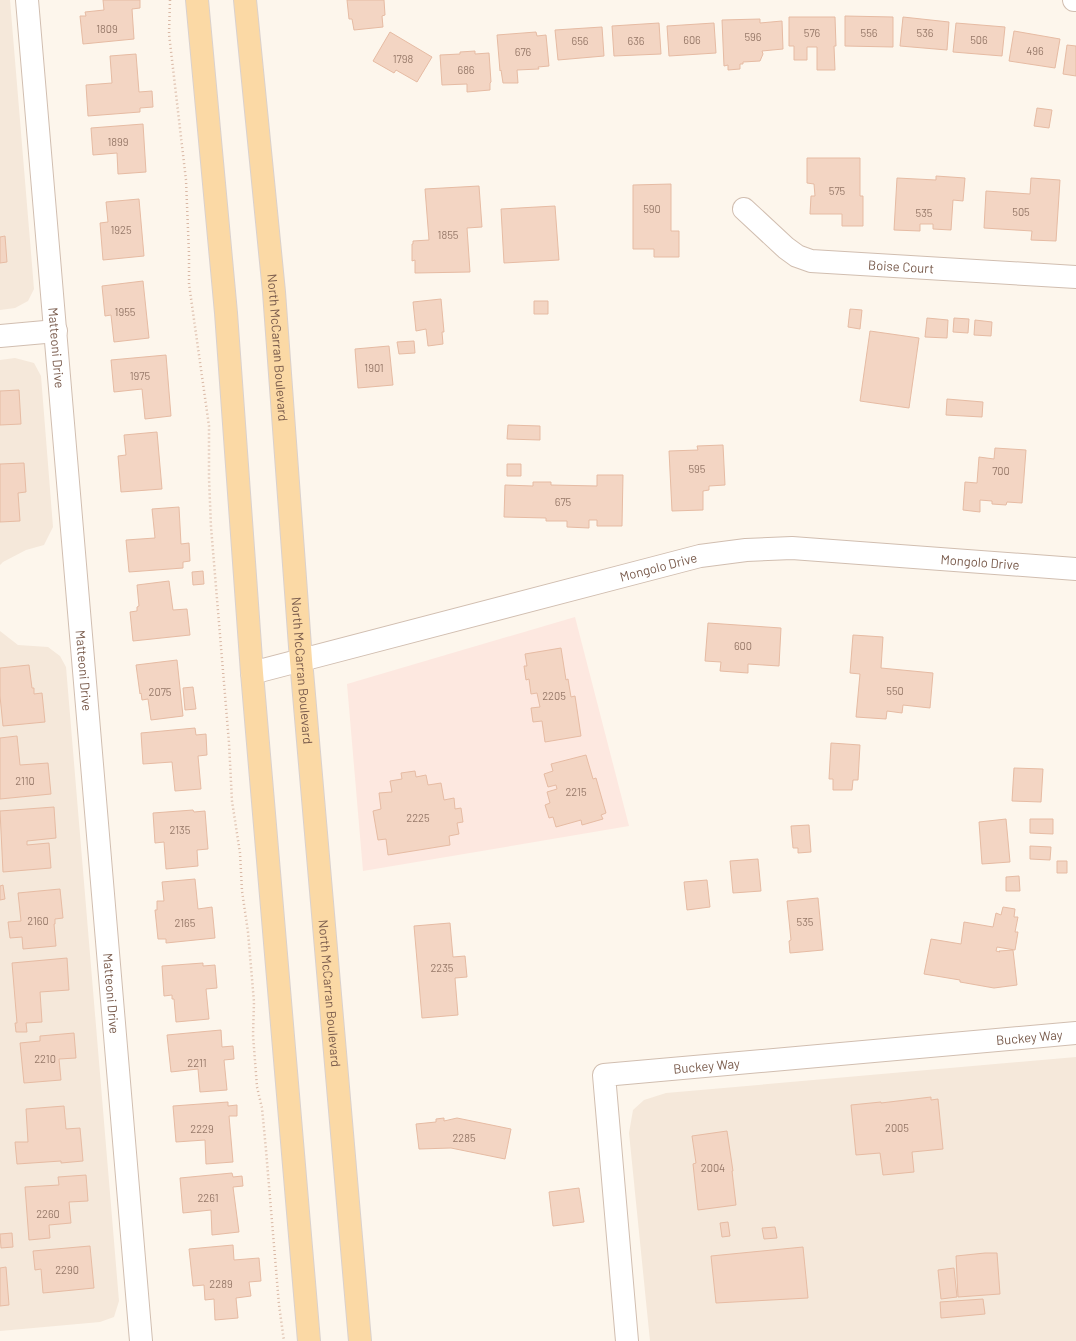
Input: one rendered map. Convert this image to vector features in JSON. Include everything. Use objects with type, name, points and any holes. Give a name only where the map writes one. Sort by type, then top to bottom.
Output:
[{"type":"main road","points":[[197,0],[226,312],[252,673],[309,1341]]},
{"type":"main road","name":"North McCarran Boulevard","points":[[246,0],[274,292],[301,660],[360,1341]]},
{"type":"street","name":"Matteoni Drive","points":[[27,0],[141,1341]]},
{"type":"street","name":"Boise Court","points":[[744,209],[786,248],[797,256],[810,261],[1076,277]]},
{"type":"street","points":[[0,336],[56,331]]},
{"type":"street","name":"Mongolo Drive","points":[[252,673],[700,556],[746,550],[792,548],[1076,569]]},
{"type":"street","name":"Buckey Way","points":[[627,1341],[604,1075],[1076,1033]]},
{"type":"path","points":[[170,0],[169,34],[186,180],[189,284],[209,426],[211,526],[229,743],[232,801],[240,853],[242,891],[248,932],[254,1002],[252,1035],[256,1080],[262,1108],[279,1305],[284,1341]]},
{"type":"shaded area","points":[[0,0],[10,0],[34,289],[28,301],[15,308],[0,310]]},
{"type":"shaded area","points":[[15,358],[34,363],[41,376],[53,527],[44,545],[26,550],[0,565],[0,360]]},
{"type":"shaded area","points":[[575,617],[629,826],[363,871],[347,684]]},
{"type":"shaded area","points":[[0,631],[18,645],[48,647],[60,656],[66,667],[119,1301],[114,1317],[100,1322],[0,1331]]},
{"type":"shaded area","points":[[1076,1057],[1076,1341],[650,1341],[629,1133],[633,1110],[644,1100],[666,1093]]},
{"type":"building","points":[[103,0],[140,0],[140,8],[132,9],[134,39],[83,44],[80,16],[86,16],[85,12],[104,10]]},
{"type":"building","points":[[347,0],[384,0],[385,15],[382,16],[383,27],[354,30],[352,19],[349,19]]},
{"type":"building","points":[[845,16],[893,17],[893,47],[845,46]]},
{"type":"building","points":[[789,17],[835,17],[835,70],[817,70],[817,47],[807,47],[807,60],[794,60],[794,46],[789,46]]},
{"type":"building","points":[[903,17],[949,22],[947,50],[900,46]]},
{"type":"building","points":[[760,19],[760,23],[782,21],[783,49],[762,51],[763,54],[760,61],[743,62],[743,64],[740,64],[740,69],[728,70],[728,65],[724,66],[722,20]]},
{"type":"building","points":[[659,23],[661,54],[614,56],[612,26]]},
{"type":"building","points":[[714,23],[716,53],[669,56],[667,26]]},
{"type":"building","points":[[956,23],[1005,27],[1002,56],[953,52]]},
{"type":"building","points":[[602,27],[604,56],[558,60],[555,30]]},
{"type":"building","points":[[1014,31],[1060,39],[1055,68],[1009,61]]},
{"type":"building","points":[[390,32],[432,57],[417,82],[396,70],[394,73],[373,61]]},
{"type":"building","points":[[536,32],[537,36],[546,35],[549,66],[538,67],[539,69],[517,70],[518,83],[503,83],[501,70],[500,71],[497,35]]},
{"type":"building","points":[[1067,45],[1076,46],[1076,76],[1063,74]]},
{"type":"building","points":[[475,51],[475,54],[489,53],[491,82],[490,90],[467,92],[467,84],[442,85],[440,55],[460,54],[460,52]]},
{"type":"building","points":[[136,54],[139,92],[152,91],[153,107],[140,108],[140,112],[88,116],[86,85],[112,83],[110,56]]},
{"type":"building","points":[[1037,108],[1052,110],[1049,128],[1034,126]]},
{"type":"building","points":[[143,124],[146,172],[118,174],[117,153],[93,155],[91,128]]},
{"type":"building","points":[[807,158],[860,158],[860,196],[863,196],[863,226],[842,226],[842,214],[810,214],[811,196],[815,196],[814,184],[807,183]]},
{"type":"building","points":[[936,176],[965,178],[963,201],[953,200],[951,230],[933,229],[933,224],[920,224],[920,231],[894,230],[897,178],[936,180]]},
{"type":"building","points":[[1031,178],[1060,180],[1056,241],[1031,240],[1032,231],[984,228],[986,191],[1030,194]]},
{"type":"building","points":[[671,184],[671,231],[679,231],[679,257],[654,257],[654,249],[633,249],[633,185]]},
{"type":"building","points":[[479,186],[482,227],[467,228],[470,272],[415,273],[415,260],[412,261],[413,241],[429,240],[425,189]]},
{"type":"building","points":[[139,199],[144,256],[103,260],[100,223],[108,222],[106,202]]},
{"type":"building","points":[[555,206],[559,260],[504,263],[501,209]]},
{"type":"building","points":[[5,236],[7,262],[0,263],[0,237]]},
{"type":"building","points":[[143,281],[149,338],[114,342],[111,315],[105,316],[102,286]]},
{"type":"building","points":[[441,299],[444,332],[442,332],[443,344],[428,346],[426,329],[416,331],[413,302]]},
{"type":"building","points":[[534,301],[548,301],[548,314],[534,314]]},
{"type":"building","points":[[850,309],[862,310],[860,329],[848,327]]},
{"type":"building","points":[[927,318],[948,320],[947,338],[925,337]]},
{"type":"building","points":[[954,318],[969,319],[968,333],[953,332]]},
{"type":"building","points":[[975,320],[992,322],[991,336],[974,335]]},
{"type":"building","points":[[870,331],[919,338],[909,408],[860,401]]},
{"type":"building","points":[[414,341],[415,353],[399,354],[397,342]]},
{"type":"building","points":[[389,346],[393,385],[358,388],[355,349]]},
{"type":"building","points":[[166,355],[171,416],[145,419],[142,389],[114,392],[111,360]]},
{"type":"building","points":[[19,390],[21,424],[0,425],[0,391]]},
{"type":"building","points":[[947,399],[983,402],[982,417],[946,415]]},
{"type":"building","points":[[508,425],[540,426],[540,440],[507,439]]},
{"type":"building","points":[[157,432],[162,489],[121,492],[118,456],[126,455],[124,435]]},
{"type":"building","points":[[723,445],[725,485],[709,486],[709,490],[703,491],[703,510],[672,511],[669,451],[698,450],[697,446]]},
{"type":"building","points":[[995,448],[1026,450],[1022,503],[1007,502],[1006,505],[992,504],[992,501],[980,500],[980,512],[963,510],[965,482],[977,483],[979,457],[994,459]]},
{"type":"building","points":[[24,463],[26,492],[18,493],[20,521],[0,522],[0,464]]},
{"type":"building","points":[[507,464],[521,464],[521,476],[507,476]]},
{"type":"building","points":[[597,475],[623,475],[622,526],[597,526],[597,520],[589,520],[589,528],[567,527],[567,521],[546,521],[546,518],[504,517],[505,485],[533,486],[533,482],[551,482],[551,485],[597,486]]},
{"type":"building","points":[[179,507],[181,544],[189,543],[190,561],[183,562],[183,568],[129,572],[126,540],[155,538],[152,509]]},
{"type":"building","points":[[203,571],[204,584],[193,585],[192,572]]},
{"type":"building","points":[[169,581],[173,610],[187,609],[190,635],[133,641],[130,612],[137,611],[137,607],[139,606],[137,585]]},
{"type":"building","points":[[708,623],[781,628],[779,666],[748,664],[748,673],[720,671],[721,662],[705,661]]},
{"type":"building","points":[[853,635],[883,637],[881,668],[933,673],[930,708],[903,705],[902,713],[887,711],[886,719],[856,717],[860,674],[850,673]]},
{"type":"building","points":[[561,648],[566,680],[568,679],[571,697],[575,696],[581,736],[545,742],[542,721],[533,722],[531,708],[540,707],[537,693],[531,694],[529,679],[526,680],[524,666],[527,666],[525,654]]},
{"type":"building","points":[[177,660],[183,716],[151,720],[148,699],[142,700],[141,693],[140,694],[136,665]]},
{"type":"building","points":[[29,665],[34,694],[42,693],[45,722],[3,726],[0,696],[0,668]]},
{"type":"building","points":[[193,687],[196,709],[185,710],[183,688]]},
{"type":"building","points":[[195,728],[196,735],[206,734],[207,755],[198,756],[201,789],[175,791],[172,762],[143,764],[141,733]]},
{"type":"building","points":[[17,736],[20,765],[48,763],[51,794],[0,799],[0,738]]},
{"type":"building","points":[[831,743],[860,745],[858,780],[853,780],[852,790],[833,790],[833,779],[829,779]]},
{"type":"building","points":[[586,755],[593,779],[596,778],[606,813],[601,815],[603,819],[582,825],[581,820],[556,827],[553,817],[549,818],[545,805],[550,803],[547,792],[557,789],[556,785],[548,787],[544,774],[553,771],[551,764]]},
{"type":"building","points":[[1014,768],[1043,769],[1041,802],[1012,801]]},
{"type":"building","points":[[415,771],[416,777],[426,775],[428,785],[441,783],[444,800],[454,798],[455,809],[461,808],[463,822],[457,823],[459,834],[449,836],[450,845],[388,855],[386,839],[378,840],[373,811],[381,809],[379,793],[392,792],[390,781],[402,779],[401,773]]},
{"type":"building","points":[[54,807],[56,838],[27,841],[27,845],[49,843],[51,868],[3,872],[0,811]]},
{"type":"building","points":[[193,810],[194,812],[205,811],[208,849],[197,850],[198,866],[166,869],[164,842],[155,843],[153,813]]},
{"type":"building","points":[[1006,819],[1010,862],[982,864],[979,822]]},
{"type":"building","points":[[1030,819],[1053,819],[1053,834],[1030,833]]},
{"type":"building","points":[[809,825],[811,852],[798,853],[798,848],[793,848],[791,826]]},
{"type":"building","points":[[1030,846],[1051,847],[1050,860],[1030,859]]},
{"type":"building","points":[[758,859],[761,891],[733,893],[730,861]]},
{"type":"building","points":[[1057,861],[1067,861],[1067,873],[1057,873]]},
{"type":"building","points":[[1019,876],[1020,891],[1006,891],[1006,877]]},
{"type":"building","points":[[195,879],[198,909],[212,907],[215,938],[166,943],[166,939],[158,939],[155,910],[157,910],[157,901],[164,901],[162,882]]},
{"type":"building","points":[[707,880],[710,907],[687,910],[684,882]]},
{"type":"building","points":[[3,885],[5,899],[0,900],[0,886]]},
{"type":"building","points":[[60,889],[63,918],[55,919],[56,946],[23,949],[22,937],[10,938],[8,922],[21,921],[18,893]]},
{"type":"building","points":[[818,898],[823,950],[790,953],[789,941],[791,940],[787,901]]},
{"type":"building","points":[[1003,907],[1015,909],[1014,917],[1018,917],[1015,932],[1018,932],[1015,950],[997,947],[996,951],[1000,952],[999,951],[1013,950],[1017,985],[994,988],[924,974],[931,939],[961,944],[964,922],[993,927],[996,913],[1001,915]]},
{"type":"building","points":[[450,923],[453,957],[465,956],[467,977],[455,978],[458,1015],[422,1018],[414,926]]},
{"type":"building","points":[[67,958],[69,990],[40,992],[42,1022],[26,1023],[27,1032],[16,1032],[15,1023],[17,1023],[12,963]]},
{"type":"building","points":[[203,963],[203,966],[215,965],[217,988],[206,989],[209,1019],[176,1022],[174,999],[172,999],[172,995],[164,996],[162,966]]},
{"type":"building","points":[[221,1030],[222,1047],[233,1046],[234,1059],[224,1060],[227,1090],[200,1092],[198,1069],[171,1072],[167,1035]]},
{"type":"building","points":[[74,1033],[76,1058],[59,1059],[61,1080],[24,1083],[20,1043],[40,1041],[40,1036]]},
{"type":"building","points":[[931,1097],[931,1100],[938,1099],[943,1149],[912,1152],[914,1172],[883,1175],[880,1153],[856,1155],[851,1105]]},
{"type":"building","points":[[228,1102],[228,1106],[237,1105],[237,1116],[229,1116],[233,1162],[206,1164],[205,1140],[176,1142],[173,1106]]},
{"type":"building","points":[[64,1106],[66,1129],[80,1128],[83,1161],[17,1164],[15,1142],[28,1142],[26,1109]]},
{"type":"building","points":[[444,1118],[444,1121],[457,1118],[511,1129],[505,1159],[451,1148],[419,1149],[416,1124],[436,1122],[436,1119]]},
{"type":"building","points":[[727,1131],[736,1205],[698,1210],[693,1164],[696,1163],[692,1136]]},
{"type":"building","points":[[232,1173],[233,1177],[242,1176],[243,1186],[233,1187],[239,1232],[212,1235],[211,1210],[183,1213],[180,1178]]},
{"type":"building","points":[[86,1175],[88,1201],[69,1202],[71,1223],[49,1225],[50,1238],[29,1240],[25,1187],[59,1185],[58,1177]]},
{"type":"building","points":[[579,1188],[584,1222],[553,1226],[549,1192]]},
{"type":"building","points":[[728,1222],[730,1236],[722,1237],[720,1223]]},
{"type":"building","points":[[775,1227],[777,1238],[764,1239],[762,1228]]},
{"type":"building","points":[[12,1233],[13,1247],[1,1248],[0,1234]]},
{"type":"building","points":[[233,1245],[234,1260],[259,1258],[261,1281],[249,1282],[251,1296],[236,1298],[238,1318],[215,1320],[214,1299],[205,1300],[204,1285],[193,1286],[189,1249]]},
{"type":"building","points":[[90,1246],[94,1288],[43,1293],[41,1269],[35,1270],[33,1251]]},
{"type":"building","points":[[803,1247],[808,1298],[716,1303],[711,1256]]},
{"type":"building","points":[[997,1253],[1000,1294],[958,1297],[956,1256]]},
{"type":"building","points":[[6,1267],[9,1305],[0,1306],[0,1268]]},
{"type":"building","points":[[954,1268],[957,1297],[941,1299],[938,1270]]},
{"type":"building","points":[[983,1299],[985,1314],[941,1318],[940,1302]]}]
